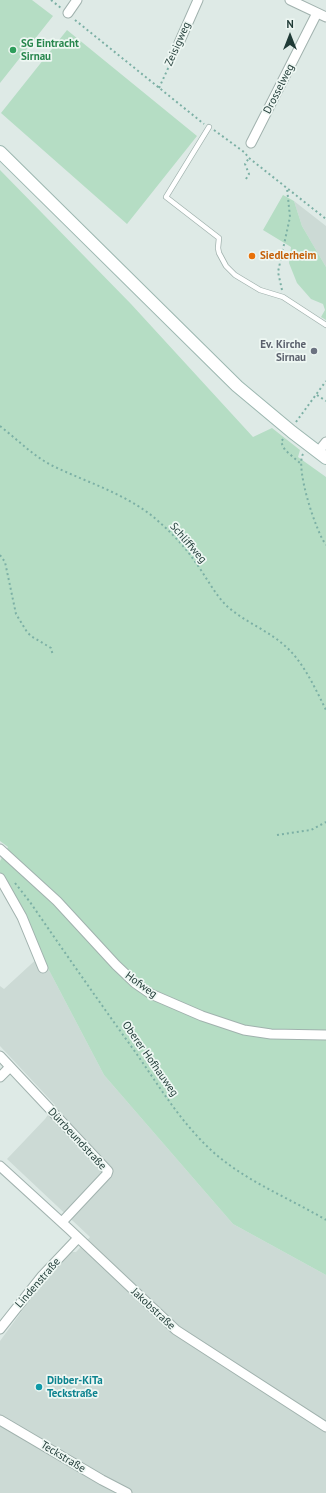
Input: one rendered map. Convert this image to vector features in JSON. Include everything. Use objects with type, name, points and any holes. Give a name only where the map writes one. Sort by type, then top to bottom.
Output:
[{"type":"main road","points":[[0,152],[237,386],[322,455]]},
{"type":"street","points":[[68,13],[77,0]]},
{"type":"street","name":"Zeisigweg","points":[[179,43],[198,0]]},
{"type":"street","points":[[290,0],[326,17]]},
{"type":"street","name":"Drosselweg","points":[[251,143],[317,13]]},
{"type":"street","points":[[322,455],[326,442]]},
{"type":"street","name":"Hofweg","points":[[0,849],[57,901],[116,966],[135,983],[151,994],[202,1016],[244,1030],[279,1035],[326,1035]]},
{"type":"street","points":[[0,878],[22,917],[43,968]]},
{"type":"street","name":"Dürrbeundstraße","points":[[0,1056],[107,1170],[107,1174],[91,1185],[62,1222]]},
{"type":"street","points":[[0,1077],[10,1067]]},
{"type":"street","name":"Jakobstraße","points":[[0,1166],[62,1222],[176,1330],[326,1427]]},
{"type":"street","name":"Lindenstraße","points":[[1,1325],[42,1276],[78,1238]]},
{"type":"street","name":"Teckstraße","points":[[0,1420],[127,1493]]},
{"type":"lane","points":[[209,128],[166,197],[219,238],[218,250],[224,263],[230,270],[260,290],[283,297],[326,325]]},
{"type":"path","points":[[51,0],[209,128],[244,152],[249,158],[326,219]]},
{"type":"path","name":"Zeisigweg","points":[[159,88],[179,43]]},
{"type":"path","points":[[246,179],[249,174],[244,164],[249,158]]},
{"type":"path","points":[[283,297],[278,272],[290,217],[287,188]]},
{"type":"path","points":[[296,422],[326,381]]},
{"type":"path","points":[[317,395],[326,401]]},
{"type":"path","name":"Schliffweg","points":[[0,426],[26,449],[46,462],[104,487],[137,506],[162,524],[190,555],[214,591],[227,606],[276,639],[292,652],[306,672],[326,710]]},
{"type":"path","points":[[283,438],[281,442],[285,450],[300,463],[306,494],[318,530],[326,545]]},
{"type":"path","points":[[0,555],[5,562],[15,608],[20,622],[31,636],[51,648],[53,656]]},
{"type":"path","points":[[276,835],[311,830],[326,822]]},
{"type":"path","name":"Oberer Hofhauweg","points":[[12,880],[30,902],[160,1088],[194,1132],[213,1151],[235,1169],[270,1190],[326,1220]]},
{"type":"shaded area","points":[[294,201],[326,226],[326,267],[302,226]]},
{"type":"shaded area","points":[[41,955],[104,1075],[233,1224],[326,1275],[326,1493],[0,1493],[0,1341],[27,1304],[68,1254],[70,1252],[76,1252],[90,1237],[7,1159],[45,1119],[55,1105],[0,1046],[0,986],[4,989]]},
{"type":"green space","name":"SG Eintracht Sirnau","points":[[0,0],[32,0],[53,16],[0,83]]},
{"type":"green space","points":[[67,30],[197,136],[127,224],[1,113]]},
{"type":"green space","points":[[0,170],[131,304],[253,437],[272,428],[300,450],[298,457],[326,477],[326,1275],[233,1224],[104,1075],[41,955],[25,916],[0,873],[0,861],[8,847],[0,841]]},
{"type":"green space","points":[[283,195],[294,201],[302,226],[326,267],[326,320],[321,317],[325,310],[323,304],[311,299],[297,283],[289,263],[291,247],[263,230]]},
{"type":"place","name":"SG Eintracht Sirnau","points":[[13,50]]},
{"type":"place","name":"Siedlerheim","points":[[252,256]]},
{"type":"place","name":"Ev. Kirche Sirnau","points":[[314,351]]},
{"type":"place","name":"Dibber-KiTa Teckstraße","points":[[39,1387]]}]
